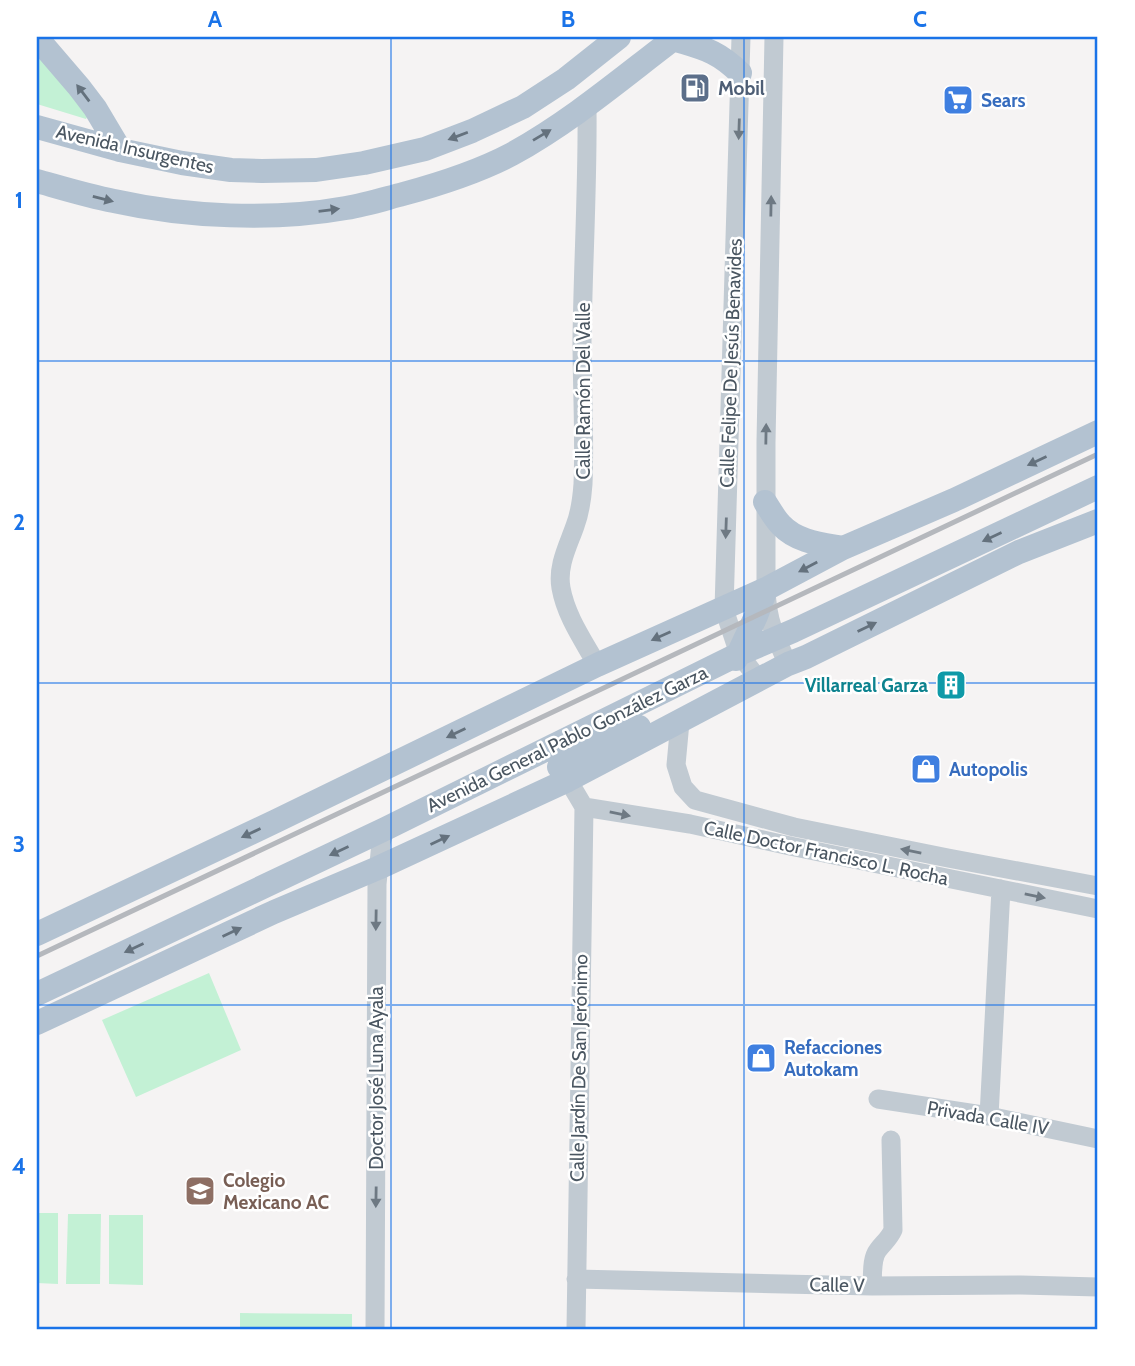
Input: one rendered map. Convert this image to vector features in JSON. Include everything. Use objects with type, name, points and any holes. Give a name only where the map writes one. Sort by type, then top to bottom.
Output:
[{"type":"main road","name":"Avenida Insurgentes","points":[[37,127],[120,150],[231,170],[316,170],[363,163],[425,149],[523,107],[566,79],[618,37]]},
{"type":"main road","points":[[37,38],[79,87],[120,150]]},
{"type":"main road","points":[[37,181],[114,201],[206,213],[279,215],[347,208],[445,182],[512,154],[587,106],[675,38],[716,53],[740,73]]},
{"type":"main road","points":[[37,934],[597,665],[766,589],[843,548],[954,500],[1098,432]]},
{"type":"main road","name":"Avenida General Pablo González Garza","points":[[37,995],[385,829],[739,654],[1098,487]]},
{"type":"main road","points":[[765,502],[780,524],[791,533],[803,540],[843,548]]},
{"type":"main road","name":"Avenida General Pablo González Garza","points":[[37,1023],[274,912],[378,869],[568,780],[788,664],[1019,552],[1098,521]]},
{"type":"main road","points":[[540,793],[548,777],[556,769],[599,745],[671,713],[713,687],[739,654],[766,589]]},
{"type":"street","name":"Calle Felipe De Jesús Benavides","points":[[741,37],[724,609],[739,654],[759,680]]},
{"type":"street","name":"Calle Felipe De Jesús Benavides","points":[[774,37],[765,502],[766,589],[767,610],[775,639],[788,664]]},
{"type":"street","name":"Calle Ramón Del Valle","points":[[587,106],[582,339],[583,486],[580,511],[561,565],[560,586],[573,622],[597,665]]},
{"type":"street","name":"Calle Doctor Francisco L. Rocha","points":[[680,722],[676,751],[678,775],[683,787],[695,800],[792,837]]},
{"type":"street","points":[[568,780],[584,807]]},
{"type":"street","points":[[690,824],[695,800]]},
{"type":"street","name":"Calle Doctor Francisco L. Rocha","points":[[584,807],[792,837],[947,868],[1098,886]]},
{"type":"street","name":"Calle Jardín De San Jerónimo","points":[[576,1329],[584,807]]},
{"type":"street","name":"Doctor José Luna Ayala","points":[[374,1329],[377,884],[385,829]]},
{"type":"street","name":"Calle Doctor Francisco L. Rocha","points":[[947,868],[1000,889],[1098,909]]},
{"type":"street","points":[[989,1116],[1000,889]]},
{"type":"street","name":"Privada Calle IV","points":[[878,1099],[989,1116],[1098,1139]]},
{"type":"street","points":[[872,1286],[874,1259],[893,1230],[891,1140]]},
{"type":"street","name":"Calle V","points":[[576,1279],[872,1286],[1098,1287]]},
{"type":"green space","points":[[37,48],[90,112],[86,119],[37,104]]},
{"type":"green space","points":[[209,973],[241,1050],[136,1097],[102,1020]]},
{"type":"green space","points":[[37,1213],[58,1213],[58,1284],[37,1283]]},
{"type":"green space","points":[[68,1214],[101,1214],[100,1284],[66,1284]]},
{"type":"green space","points":[[109,1215],[143,1215],[143,1285],[109,1284]]},
{"type":"green space","points":[[240,1313],[352,1314],[352,1329],[240,1329]]},
{"type":"railway","points":[[37,956],[1098,454]]},
{"type":"place","name":"Mobil","points":[[695,88]]},
{"type":"place","name":"Sears","points":[[958,100]]},
{"type":"place","name":"Villarreal Garza","points":[[951,685]]},
{"type":"place","name":"Autopolis","points":[[926,769]]},
{"type":"place","name":"Refacciones Autokam","points":[[761,1058]]},
{"type":"place","name":"Colegio Mexicano AC","points":[[200,1191]]}]
